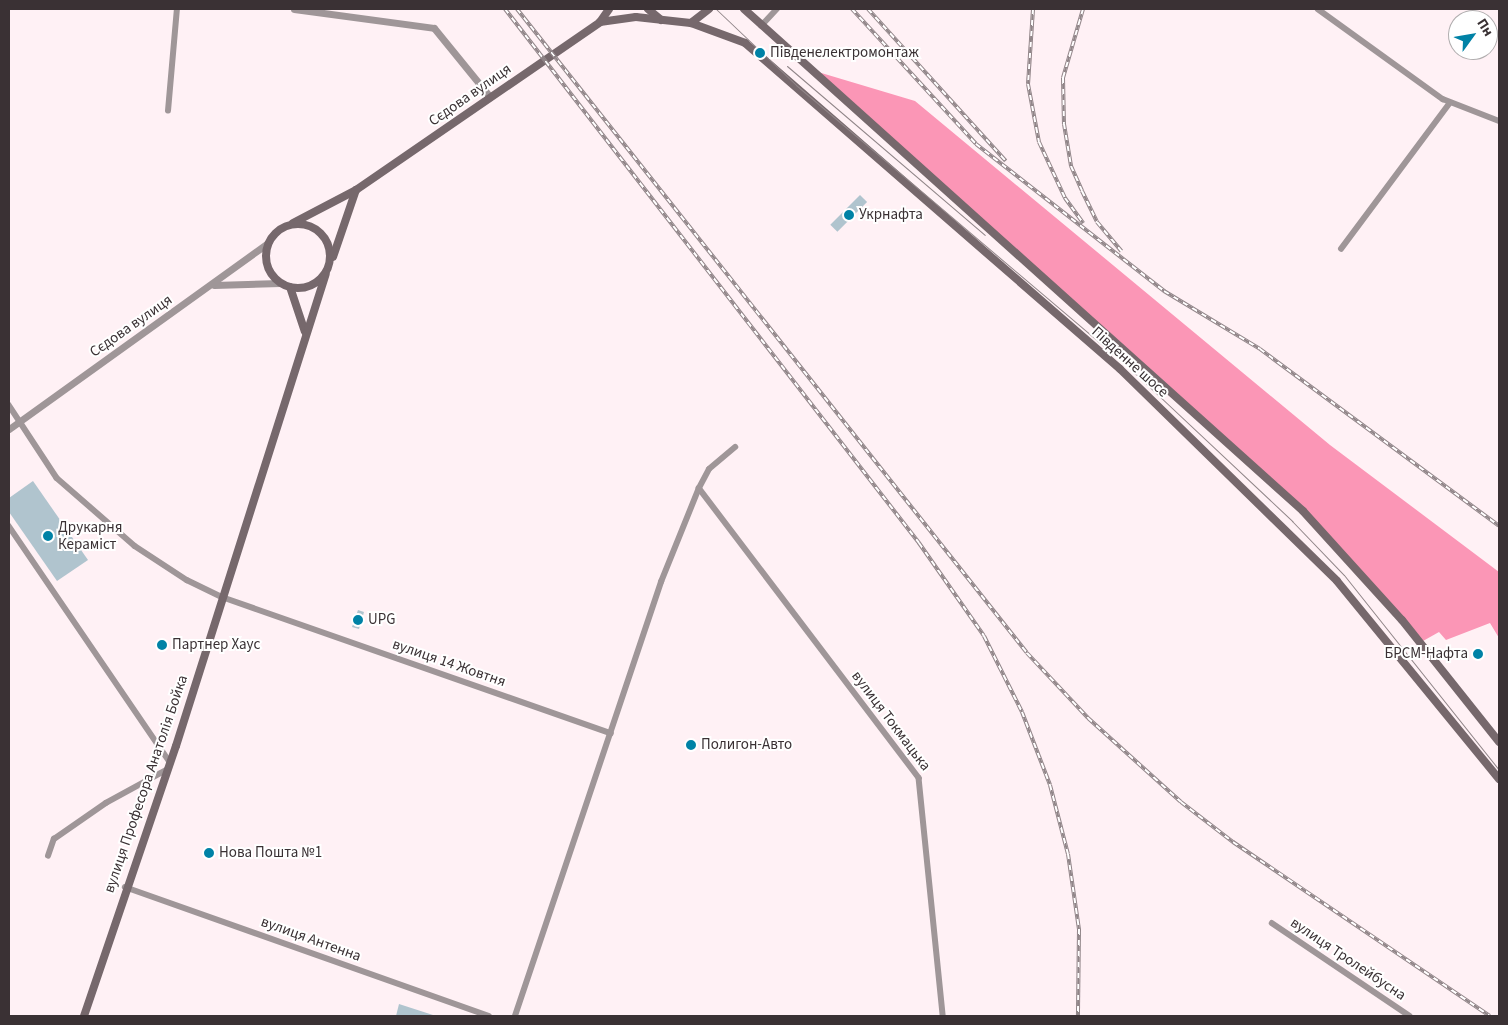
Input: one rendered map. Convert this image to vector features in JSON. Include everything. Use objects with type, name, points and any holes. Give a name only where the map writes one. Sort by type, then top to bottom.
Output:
[{"type":"main road","name":"Сєдова вулиця","points":[[293,223],[356,190],[600,22],[609,9]]},
{"type":"main road","points":[[648,9],[662,21]]},
{"type":"main road","points":[[691,23],[709,9]]},
{"type":"main road","name":"Південне шосе","points":[[744,9],[761,26],[942,183],[1303,511],[1402,620],[1499,742]]},
{"type":"main road","name":"Сєдова вулиця","points":[[600,22],[636,17],[662,21]]},
{"type":"main road","name":"Південне шосе","points":[[662,21],[691,23],[745,42],[1120,369],[1337,581],[1499,779]]},
{"type":"main road","points":[[330,265],[329,245],[324,235],[315,228],[293,223],[283,227],[268,243],[267,265],[280,283],[290,287],[310,287],[326,274],[330,265],[356,190]]},
{"type":"main road","name":"вулиця Професора Анатолія Бойка","points":[[84,1016],[125,887],[169,766],[305,332],[326,274]]},
{"type":"main road","points":[[290,287],[305,332]]},
{"type":"street","points":[[168,110],[177,9]]},
{"type":"street","points":[[294,9],[434,28],[490,97]]},
{"type":"street","points":[[761,26],[776,9]]},
{"type":"street","points":[[1318,9],[1450,103],[1499,121]]},
{"type":"street","points":[[1341,249],[1450,103]]},
{"type":"street","name":"Сєдова вулиця","points":[[9,429],[213,285],[268,243]]},
{"type":"street","points":[[213,285],[280,283]]},
{"type":"street","name":"вулиця 14 Жовтня","points":[[9,405],[57,478],[135,546],[160,565],[222,597],[611,733]]},
{"type":"street","points":[[515,1016],[611,733],[698,488],[709,469],[734,448]]},
{"type":"street","name":"вулиця Токмацька","points":[[698,488],[920,778],[943,1016]]},
{"type":"street","points":[[9,526],[169,766],[106,803],[54,839],[48,856]]},
{"type":"street","name":"вулиця Антенна","points":[[125,887],[488,1016]]},
{"type":"street","name":"вулиця Тролейбусна","points":[[1272,923],[1410,1016]]},
{"type":"shaded area","points":[[808,69],[915,101],[1330,445],[1499,572],[1499,638],[1490,623],[1446,640],[1439,632],[1423,641],[1303,511]]},
{"type":"building","name":"Укрнафта","points":[[860,195],[867,202],[837,232],[830,225]]},
{"type":"building","name":"Друкарня Кераміст","points":[[33,481],[88,560],[57,581],[9,512],[9,498]]},
{"type":"building","name":"UPG","points":[[358,610],[364,612],[359,629],[352,627]]},
{"type":"building","points":[[399,1004],[433,1015],[396,1016]]},
{"type":"tram line","points":[[716,9],[796,85],[1124,363],[1292,521],[1344,575],[1499,770]]},
{"type":"tram line","points":[[787,66],[985,235]]},
{"type":"railway","points":[[505,9],[919,543],[984,636],[1022,712],[1050,785],[1068,854],[1079,929],[1078,1016]]},
{"type":"railway","points":[[517,9],[1027,653],[1088,718],[1181,802],[1233,842],[1490,1016]]},
{"type":"railway","points":[[852,9],[976,144],[1164,291],[1260,349],[1499,526]]},
{"type":"railway","points":[[868,9],[1006,161]]},
{"type":"railway","points":[[1033,9],[1028,84],[1039,142],[1065,198],[1083,223]]},
{"type":"railway","points":[[1083,9],[1063,78],[1064,124],[1071,166],[1082,191],[1097,222],[1121,251]]},
{"type":"place","name":"Південелектромонтаж","points":[[760,53]]},
{"type":"place","name":"Укрнафта","points":[[849,215]]},
{"type":"place","name":"Друкарня Кераміст","points":[[48,536]]},
{"type":"place","name":"UPG","points":[[358,620]]},
{"type":"place","name":"Партнер Хаус","points":[[162,645]]},
{"type":"place","name":"БРСМ-Нафта","points":[[1478,654]]},
{"type":"place","name":"Полигон-Авто","points":[[691,745]]},
{"type":"place","name":"Нова Пошта №1","points":[[209,853]]}]
